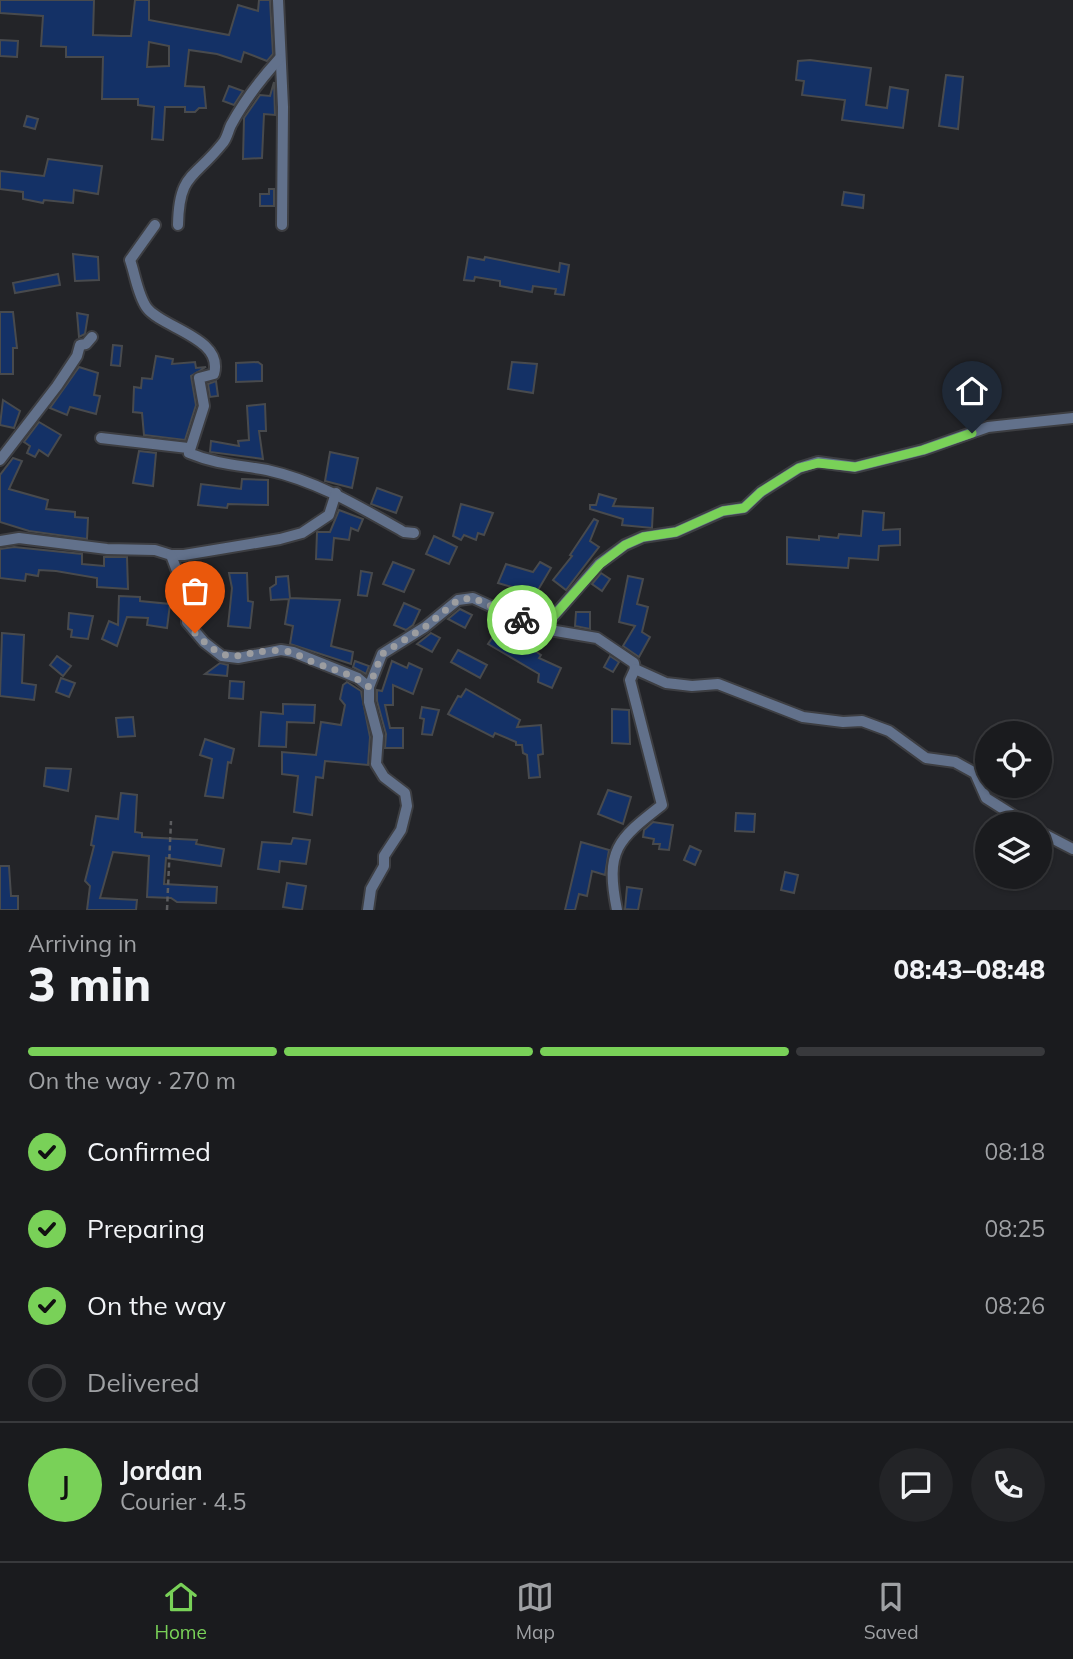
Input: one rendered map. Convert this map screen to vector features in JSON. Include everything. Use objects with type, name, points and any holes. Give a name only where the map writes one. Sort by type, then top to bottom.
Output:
[{"type":"street","points":[[278,0],[283,107],[282,225]]},
{"type":"street","points":[[178,225],[178,196],[191,173],[224,143],[231,125],[262,78],[279,59]]},
{"type":"street","points":[[156,225],[130,260],[146,307],[160,318],[188,331],[210,353],[215,369],[214,374],[199,378],[204,406],[188,448],[189,453],[215,464],[268,471],[336,493],[404,532],[414,534]]},
{"type":"street","points":[[0,460],[57,386],[77,356],[80,345],[86,344],[92,337]]},
{"type":"street","points":[[538,628],[552,618],[600,564],[625,545],[643,537],[676,532],[723,511],[744,508],[761,492],[799,468],[818,463],[855,467],[923,450],[988,428],[1073,418]]},
{"type":"street","points":[[101,438],[188,448]]},
{"type":"street","points":[[0,541],[19,538],[107,550],[156,550],[171,555],[281,539],[302,533],[329,515],[336,493]]},
{"type":"street","points":[[171,555],[186,595],[187,622],[204,642],[222,656],[238,658],[281,650],[293,652],[358,678],[369,687]]},
{"type":"street","points":[[368,910],[371,890],[384,866],[384,856],[401,830],[407,806],[405,793],[384,777],[376,764],[378,736],[369,702],[369,687],[382,654],[425,627],[458,600],[473,598],[538,628],[597,638],[634,663],[635,668],[630,680],[662,805],[625,834],[613,855],[617,910]]},
{"type":"street","points":[[635,668],[666,683],[692,686],[718,684],[803,717],[843,722],[862,721],[889,731],[926,758],[955,762],[975,773],[986,798],[1008,812]]},
{"type":"street","points":[[1052,838],[1073,849]]},
{"type":"path","points":[[167,910],[171,821]]},
{"type":"building","points":[[0,0],[94,0],[93,35],[131,36],[135,0],[149,0],[149,20],[229,35],[238,5],[258,11],[259,0],[270,0],[273,54],[267,61],[244,52],[241,62],[217,54],[189,50],[185,86],[204,87],[206,108],[185,112],[185,107],[165,107],[163,140],[152,139],[154,107],[138,105],[138,99],[102,99],[103,57],[66,57],[66,47],[41,46],[43,16],[0,13]],"holes":[[[149,42],[169,46],[169,66],[147,67]]]},
{"type":"building","points":[[0,40],[18,41],[17,57],[0,56]]},
{"type":"building","points":[[810,60],[871,68],[866,105],[887,108],[890,87],[908,90],[903,128],[842,120],[845,100],[802,95],[804,81],[796,80],[798,61]]},
{"type":"building","points":[[946,75],[963,77],[958,129],[939,126]]},
{"type":"building","points":[[274,82],[275,115],[264,114],[262,158],[243,159],[244,118],[260,95],[270,96]]},
{"type":"building","points":[[229,86],[243,91],[234,105],[223,101]]},
{"type":"building","points":[[27,116],[38,119],[35,129],[24,126]]},
{"type":"building","points":[[48,159],[102,166],[98,194],[74,190],[73,203],[44,200],[43,203],[23,199],[23,192],[0,189],[0,171],[44,176]]},
{"type":"building","points":[[269,189],[274,189],[274,206],[260,206],[260,194],[269,194]]},
{"type":"building","points":[[844,192],[864,195],[863,208],[842,205]]},
{"type":"building","points":[[73,254],[98,257],[99,280],[75,281]]},
{"type":"building","points":[[468,257],[484,260],[485,257],[559,272],[560,263],[569,265],[564,295],[555,294],[556,289],[533,286],[532,292],[500,286],[500,281],[475,277],[474,281],[464,280]]},
{"type":"building","points":[[58,274],[60,285],[15,293],[13,283]]},
{"type":"building","points":[[0,312],[13,312],[17,348],[13,348],[13,374],[0,374]]},
{"type":"building","points":[[77,313],[88,315],[85,334],[79,337]]},
{"type":"building","points":[[113,345],[122,346],[120,366],[111,365]]},
{"type":"building","points":[[156,356],[173,359],[172,364],[195,362],[196,368],[206,367],[191,376],[196,405],[185,440],[144,435],[142,413],[133,412],[134,387],[141,388],[142,378],[152,379]]},
{"type":"building","points":[[258,362],[262,365],[262,381],[236,382],[236,363]]},
{"type":"building","points":[[512,362],[537,364],[533,393],[508,389]]},
{"type":"building","points":[[79,367],[98,373],[94,395],[100,396],[96,414],[70,407],[67,415],[50,408]]},
{"type":"building","points":[[216,381],[218,396],[210,397],[208,384]]},
{"type":"building","points":[[3,400],[20,411],[14,428],[0,425]]},
{"type":"building","points":[[265,404],[266,431],[259,431],[263,459],[210,452],[211,441],[239,446],[238,441],[249,440],[247,406]]},
{"type":"building","points":[[39,422],[61,435],[48,456],[39,450],[35,457],[27,453],[30,446],[24,442]]},
{"type":"building","points":[[139,451],[156,453],[153,486],[133,483]]},
{"type":"building","points":[[330,452],[358,458],[352,488],[325,481]]},
{"type":"building","points":[[13,458],[22,461],[9,489],[48,500],[46,509],[75,512],[75,517],[88,518],[87,539],[29,531],[0,522],[0,475]]},
{"type":"building","points":[[242,479],[268,480],[268,505],[228,504],[227,508],[198,505],[201,484],[241,489]]},
{"type":"building","points":[[377,488],[402,497],[396,513],[371,504]]},
{"type":"building","points":[[599,494],[616,499],[613,506],[653,508],[652,528],[622,525],[623,519],[590,509],[590,505],[596,505]]},
{"type":"building","points":[[461,504],[493,513],[484,535],[478,533],[476,540],[464,535],[461,540],[453,536]]},
{"type":"building","points":[[339,510],[363,519],[358,531],[351,528],[349,540],[334,538],[332,560],[316,559],[317,532],[330,532]]},
{"type":"building","points":[[863,511],[884,513],[883,530],[900,529],[900,545],[879,546],[878,560],[849,558],[848,568],[787,564],[787,537],[819,540],[819,536],[838,538],[839,534],[861,536]]},
{"type":"building","points":[[594,519],[598,521],[590,541],[599,547],[566,590],[553,580],[572,556],[570,555]]},
{"type":"building","points":[[434,536],[457,547],[449,564],[426,554]]},
{"type":"building","points":[[14,547],[82,554],[82,564],[104,566],[104,557],[127,557],[128,589],[97,587],[97,578],[56,571],[39,570],[38,576],[26,574],[25,581],[0,578],[0,549]]},
{"type":"building","points":[[393,562],[414,570],[404,592],[383,584]]},
{"type":"building","points":[[540,562],[551,568],[528,607],[513,600],[519,589],[498,583],[506,564],[533,572]]},
{"type":"building","points":[[361,571],[372,573],[367,596],[358,595]]},
{"type":"building","points":[[187,573],[206,574],[205,592],[193,591]]},
{"type":"building","points":[[229,573],[247,573],[248,601],[253,602],[250,628],[228,626],[232,588]]},
{"type":"building","points":[[601,573],[610,579],[602,591],[592,584]]},
{"type":"building","points":[[288,576],[290,598],[340,600],[331,646],[353,652],[351,664],[290,644],[293,626],[285,624],[289,599],[271,600],[270,588],[276,584],[276,577]]},
{"type":"building","points":[[628,576],[643,579],[637,604],[648,607],[642,632],[650,637],[639,657],[623,646],[635,626],[619,622]]},
{"type":"building","points":[[119,596],[140,597],[140,601],[170,604],[167,628],[147,625],[148,618],[127,617],[117,646],[102,639],[109,621],[118,625]]},
{"type":"building","points":[[404,603],[420,610],[413,625],[406,630],[394,625]]},
{"type":"building","points":[[460,609],[472,615],[465,628],[448,619]]},
{"type":"building","points":[[576,612],[590,612],[590,629],[575,626]]},
{"type":"building","points":[[69,613],[93,616],[88,639],[71,637],[72,630],[68,629]]},
{"type":"building","points":[[511,630],[531,642],[528,646],[541,655],[539,658],[561,668],[552,688],[538,682],[539,674],[488,644],[497,631],[506,637]]},
{"type":"building","points":[[2,633],[24,635],[22,683],[36,685],[34,700],[0,696]]},
{"type":"building","points":[[431,633],[440,638],[432,652],[417,644]]},
{"type":"building","points":[[458,650],[487,665],[480,678],[451,662]]},
{"type":"building","points":[[57,656],[71,666],[63,676],[50,665]]},
{"type":"building","points":[[610,656],[619,662],[613,672],[604,667]]},
{"type":"building","points":[[355,661],[369,666],[366,674],[353,667]]},
{"type":"building","points":[[392,661],[407,668],[409,663],[422,669],[413,694],[393,685],[393,705],[385,705],[390,728],[403,728],[403,748],[385,748],[386,734],[377,701],[377,690],[382,691]]},
{"type":"building","points":[[220,663],[228,665],[227,676],[205,674]]},
{"type":"building","points":[[61,678],[75,683],[69,697],[56,692]]},
{"type":"building","points":[[230,681],[244,682],[243,699],[229,698]]},
{"type":"building","points":[[347,682],[361,691],[370,737],[368,765],[325,761],[323,778],[316,777],[312,815],[294,812],[298,776],[282,774],[282,752],[316,755],[321,722],[341,725],[345,705],[340,699],[343,685]]},
{"type":"building","points":[[466,689],[520,720],[517,727],[541,725],[543,754],[538,755],[540,777],[529,778],[527,755],[523,753],[522,745],[516,745],[516,742],[495,733],[493,737],[448,714],[458,696],[461,697]]},
{"type":"building","points":[[283,704],[315,705],[314,723],[287,722],[286,747],[259,746],[261,712],[283,714]]},
{"type":"building","points":[[422,707],[439,710],[432,735],[422,734]]},
{"type":"building","points":[[612,709],[629,710],[630,744],[612,743]]},
{"type":"building","points":[[133,717],[135,736],[118,737],[116,718]]},
{"type":"building","points":[[205,739],[234,749],[231,763],[228,762],[223,798],[205,796],[212,759],[200,755]]},
{"type":"building","points":[[46,768],[71,769],[68,791],[44,786]]},
{"type":"building","points":[[608,790],[631,797],[623,824],[598,814]]},
{"type":"building","points":[[121,793],[137,795],[135,832],[142,833],[142,837],[197,840],[196,844],[224,849],[221,866],[166,858],[164,884],[217,887],[216,903],[177,902],[171,898],[147,897],[149,856],[113,852],[100,898],[137,900],[136,910],[87,910],[90,886],[85,881],[94,846],[91,845],[96,816],[118,819]]},
{"type":"building","points":[[736,813],[755,814],[754,832],[735,831]]},
{"type":"building","points":[[653,822],[673,825],[669,850],[659,849],[660,844],[653,844],[654,839],[643,837],[644,830]]},
{"type":"building","points":[[293,838],[310,840],[306,864],[280,861],[279,872],[258,869],[262,842],[291,844]]},
{"type":"building","points":[[581,842],[609,850],[605,875],[592,871],[587,896],[579,894],[575,910],[565,910]]},
{"type":"building","points":[[690,846],[701,851],[695,865],[684,860]]},
{"type":"building","points":[[0,866],[9,866],[11,896],[18,896],[18,910],[0,910]]},
{"type":"building","points":[[785,872],[798,875],[794,893],[781,890]]},
{"type":"building","points":[[287,883],[306,886],[302,910],[283,907]]},
{"type":"building","points":[[627,887],[642,889],[638,910],[625,909]]},
{"type":"way so far","points":[[195,633],[222,656],[238,658],[253,653],[281,650],[293,652],[358,678],[369,687],[382,654],[425,627],[458,600],[473,598],[522,620]]},
{"type":"route","points":[[522,620],[538,628],[552,618],[600,564],[625,545],[643,537],[676,532],[723,511],[744,508],[761,492],[799,468],[818,463],[855,467],[923,450],[972,433]]}]
